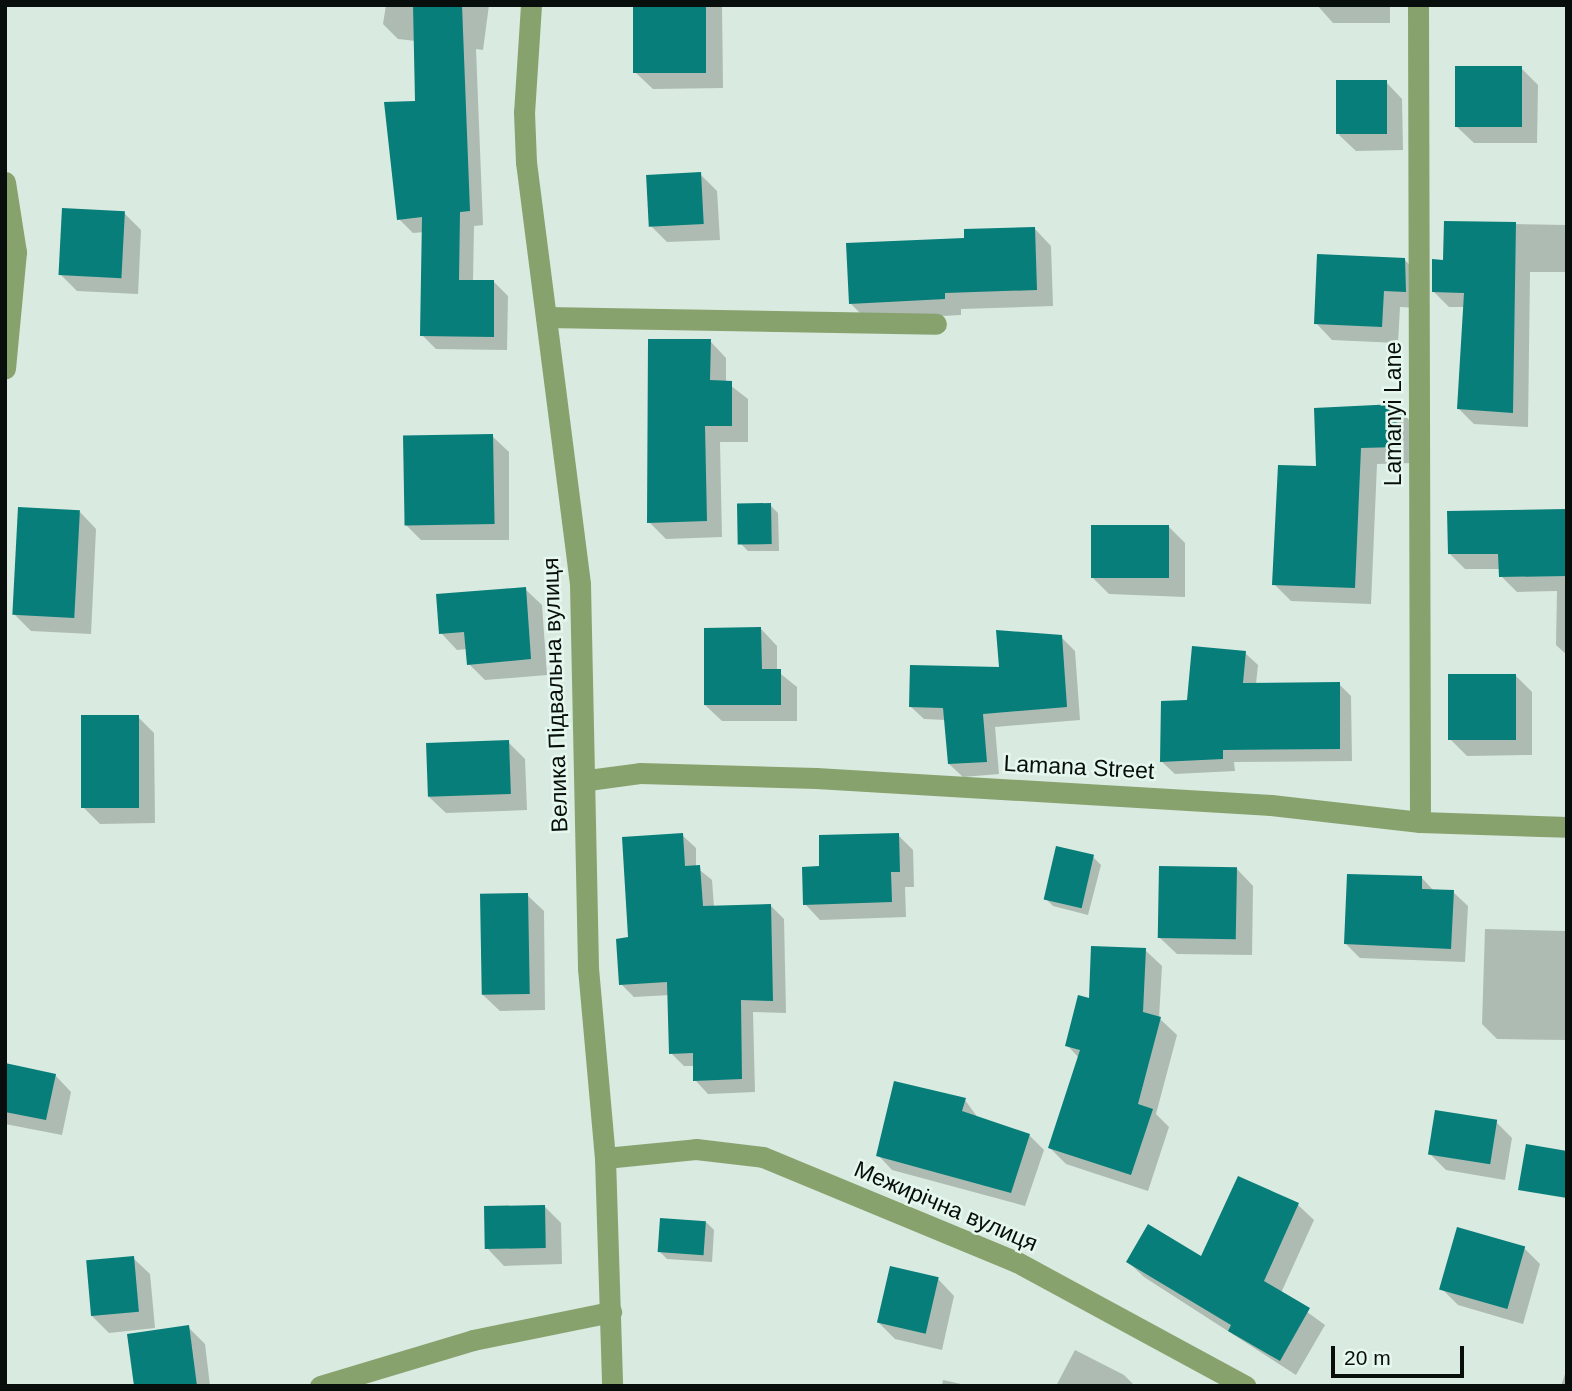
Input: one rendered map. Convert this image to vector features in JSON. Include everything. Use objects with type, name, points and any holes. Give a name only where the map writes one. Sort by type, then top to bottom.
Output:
[{"type":"street","name":"Велика Підвальна вулиця","points":[[531,5],[524,112],[546,317],[580,584],[588,780],[588,968],[605,1158],[612,1386]]},
{"type":"street","name":"Lamanyi Lane","points":[[1418,5],[1420,822]]},
{"type":"street","points":[[5,182],[16,252],[5,368]]},
{"type":"street","points":[[546,317],[936,324]]},
{"type":"street","name":"Lamana Street","points":[[588,780],[640,773],[816,778],[1270,805],[1420,822],[1567,827]]},
{"type":"street","name":"Межирічна вулиця","points":[[605,1158],[696,1149],[763,1157],[1004,1256],[1245,1386]]},
{"type":"street","points":[[320,1386],[485,1337],[611,1312]]},
{"type":"building","points":[[413,5],[462,5],[470,211],[460,212],[459,280],[494,280],[494,337],[420,336],[422,217],[397,220],[384,102],[415,101]]},
{"type":"building","points":[[633,5],[706,5],[706,73],[633,73]]},
{"type":"building","points":[[1455,66],[1522,66],[1522,127],[1455,127]]},
{"type":"building","points":[[1336,80],[1387,80],[1387,134],[1336,134]]},
{"type":"building","points":[[701,172],[704,224],[649,227],[646,175]]},
{"type":"building","points":[[62,208],[125,211],[121,278],[58,275]]},
{"type":"building","points":[[1444,221],[1516,222],[1513,413],[1457,409],[1464,293],[1432,292],[1432,259],[1443,260]]},
{"type":"building","points":[[1035,227],[1037,290],[945,293],[945,299],[849,304],[846,243],[964,238],[964,229]]},
{"type":"building","points":[[1317,254],[1405,258],[1406,292],[1384,291],[1382,327],[1314,324]]},
{"type":"building","points":[[648,339],[711,339],[710,380],[732,381],[732,426],[705,426],[707,521],[647,523]]},
{"type":"building","points":[[1396,404],[1398,447],[1361,448],[1355,588],[1272,585],[1278,465],[1316,466],[1314,408]]},
{"type":"building","points":[[493,434],[495,524],[405,526],[403,436]]},
{"type":"building","points":[[771,503],[772,544],[738,545],[737,504]]},
{"type":"building","points":[[18,507],[80,510],[74,618],[12,615]]},
{"type":"building","points":[[1567,509],[1567,576],[1499,577],[1498,554],[1448,554],[1447,511]]},
{"type":"building","points":[[1091,525],[1169,525],[1169,578],[1091,578]]},
{"type":"building","points":[[526,587],[531,659],[467,665],[464,632],[439,634],[436,594]]},
{"type":"building","points":[[761,627],[762,669],[781,669],[781,705],[704,705],[704,628]]},
{"type":"building","points":[[996,630],[1062,635],[1067,707],[983,714],[987,762],[948,764],[943,708],[909,707],[910,665],[999,667]]},
{"type":"building","points":[[1192,646],[1246,651],[1243,683],[1340,682],[1340,749],[1223,750],[1223,759],[1160,762],[1161,701],[1187,700]]},
{"type":"building","points":[[1448,674],[1516,674],[1516,740],[1448,740]]},
{"type":"building","points":[[81,715],[139,715],[139,808],[81,808]]},
{"type":"building","points":[[509,740],[511,794],[428,797],[426,743]]},
{"type":"building","points":[[683,833],[685,866],[700,865],[703,906],[771,904],[773,1001],[741,1000],[742,1079],[693,1081],[693,1053],[669,1054],[667,982],[619,985],[616,939],[628,937],[622,837]]},
{"type":"building","points":[[899,833],[900,872],[891,872],[892,902],[803,905],[802,867],[819,866],[819,835]]},
{"type":"building","points":[[1056,846],[1094,855],[1082,908],[1044,900]]},
{"type":"building","points":[[1159,866],[1237,867],[1236,939],[1158,938]]},
{"type":"building","points":[[1347,874],[1422,876],[1422,889],[1454,890],[1451,949],[1344,944]]},
{"type":"building","points":[[528,893],[530,994],[482,995],[480,894]]},
{"type":"building","points":[[1091,946],[1146,948],[1143,1012],[1161,1017],[1138,1104],[1153,1109],[1131,1175],[1048,1148],[1080,1050],[1065,1046],[1078,995],[1089,998]]},
{"type":"building","points":[[5,1063],[56,1074],[46,1120],[5,1112]]},
{"type":"building","points":[[894,1081],[966,1098],[962,1111],[1030,1134],[1011,1193],[876,1156]]},
{"type":"building","points":[[1435,1110],[1497,1120],[1490,1164],[1428,1154]]},
{"type":"building","points":[[1526,1144],[1567,1151],[1567,1198],[1518,1190]]},
{"type":"building","points":[[1238,1176],[1299,1203],[1264,1281],[1310,1308],[1280,1361],[1228,1331],[1231,1325],[1126,1262],[1148,1224],[1201,1256]]},
{"type":"building","points":[[545,1205],[546,1248],[485,1249],[484,1206]]},
{"type":"building","points":[[660,1218],[706,1221],[704,1255],[658,1252]]},
{"type":"building","points":[[1457,1227],[1525,1247],[1507,1309],[1439,1289]]},
{"type":"building","points":[[134,1256],[139,1312],[91,1316],[86,1260]]},
{"type":"building","points":[[890,1266],[939,1277],[926,1334],[877,1323]]},
{"type":"building","points":[[189,1325],[197,1386],[134,1386],[127,1334]]}]
